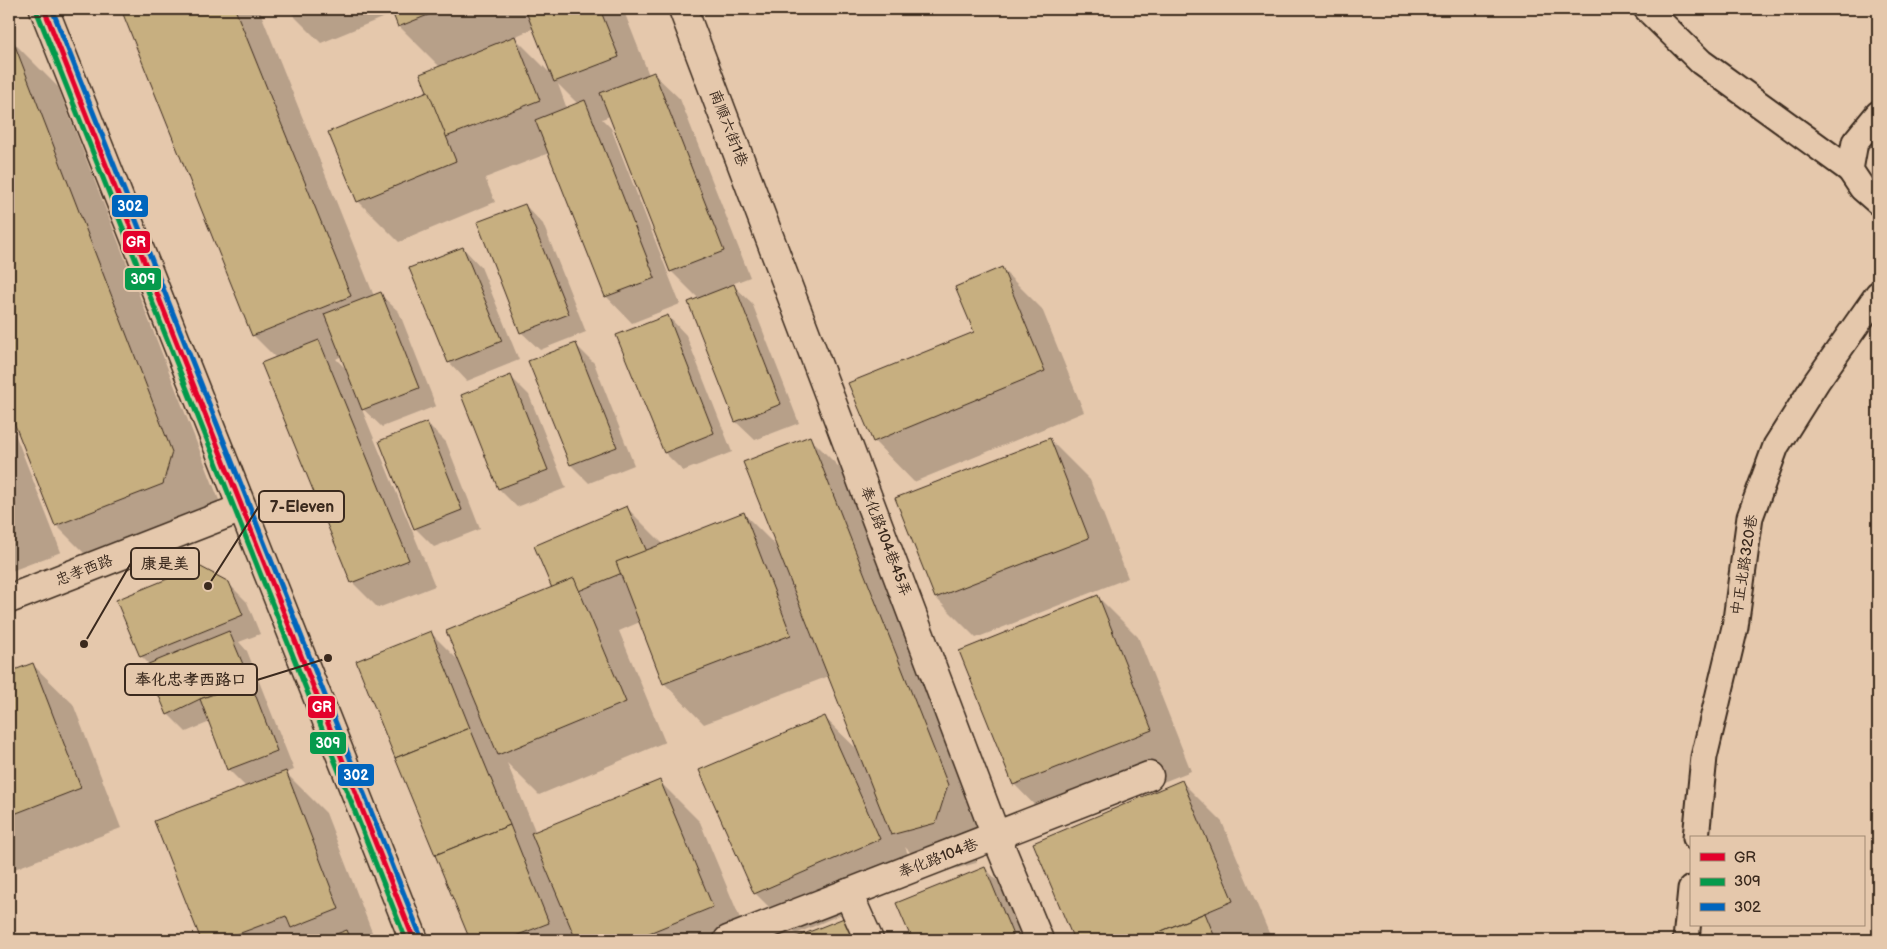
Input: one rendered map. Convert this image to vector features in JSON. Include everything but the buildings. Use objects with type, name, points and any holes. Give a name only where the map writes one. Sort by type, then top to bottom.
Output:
[{"type":"street","points":[[44,9],[414,940]]},
{"type":"street","name":"南順六街1巷","points":[[683,9],[775,247]]},
{"type":"street","name":"奉化路104巷45弄","points":[[775,247],[996,836],[1040,940]]},
{"type":"street","name":"忠孝西路","points":[[9,599],[242,508]]},
{"type":"street","name":"奉化路104巷","points":[[728,940],[1149,776]]},
{"type":"street","points":[[848,893],[868,940]]},
{"type":"lane","points":[[1647,9],[1701,62],[1850,170],[1862,188],[1878,202]]},
{"type":"lane","points":[[1850,170],[1855,142],[1878,114]]},
{"type":"lane","name":"中正北路320巷","points":[[1696,836],[1704,757],[1735,627],[1750,517],[1776,446],[1817,381],[1878,294]]},
{"type":"lane","points":[[1686,940],[1690,899]]},
{"type":"transit line","name":"GR","points":[[44,9],[414,940]]},
{"type":"transit line","name":"302","points":[[52,9],[421,937]]},
{"type":"transit line","name":"309","points":[[37,12],[406,940]]},
{"type":"place","name":"7-Eleven","points":[[208,586]]},
{"type":"place","name":"康是美","points":[[84,644]]},
{"type":"place","name":"奉化忠孝西路口","points":[[328,658]]}]
